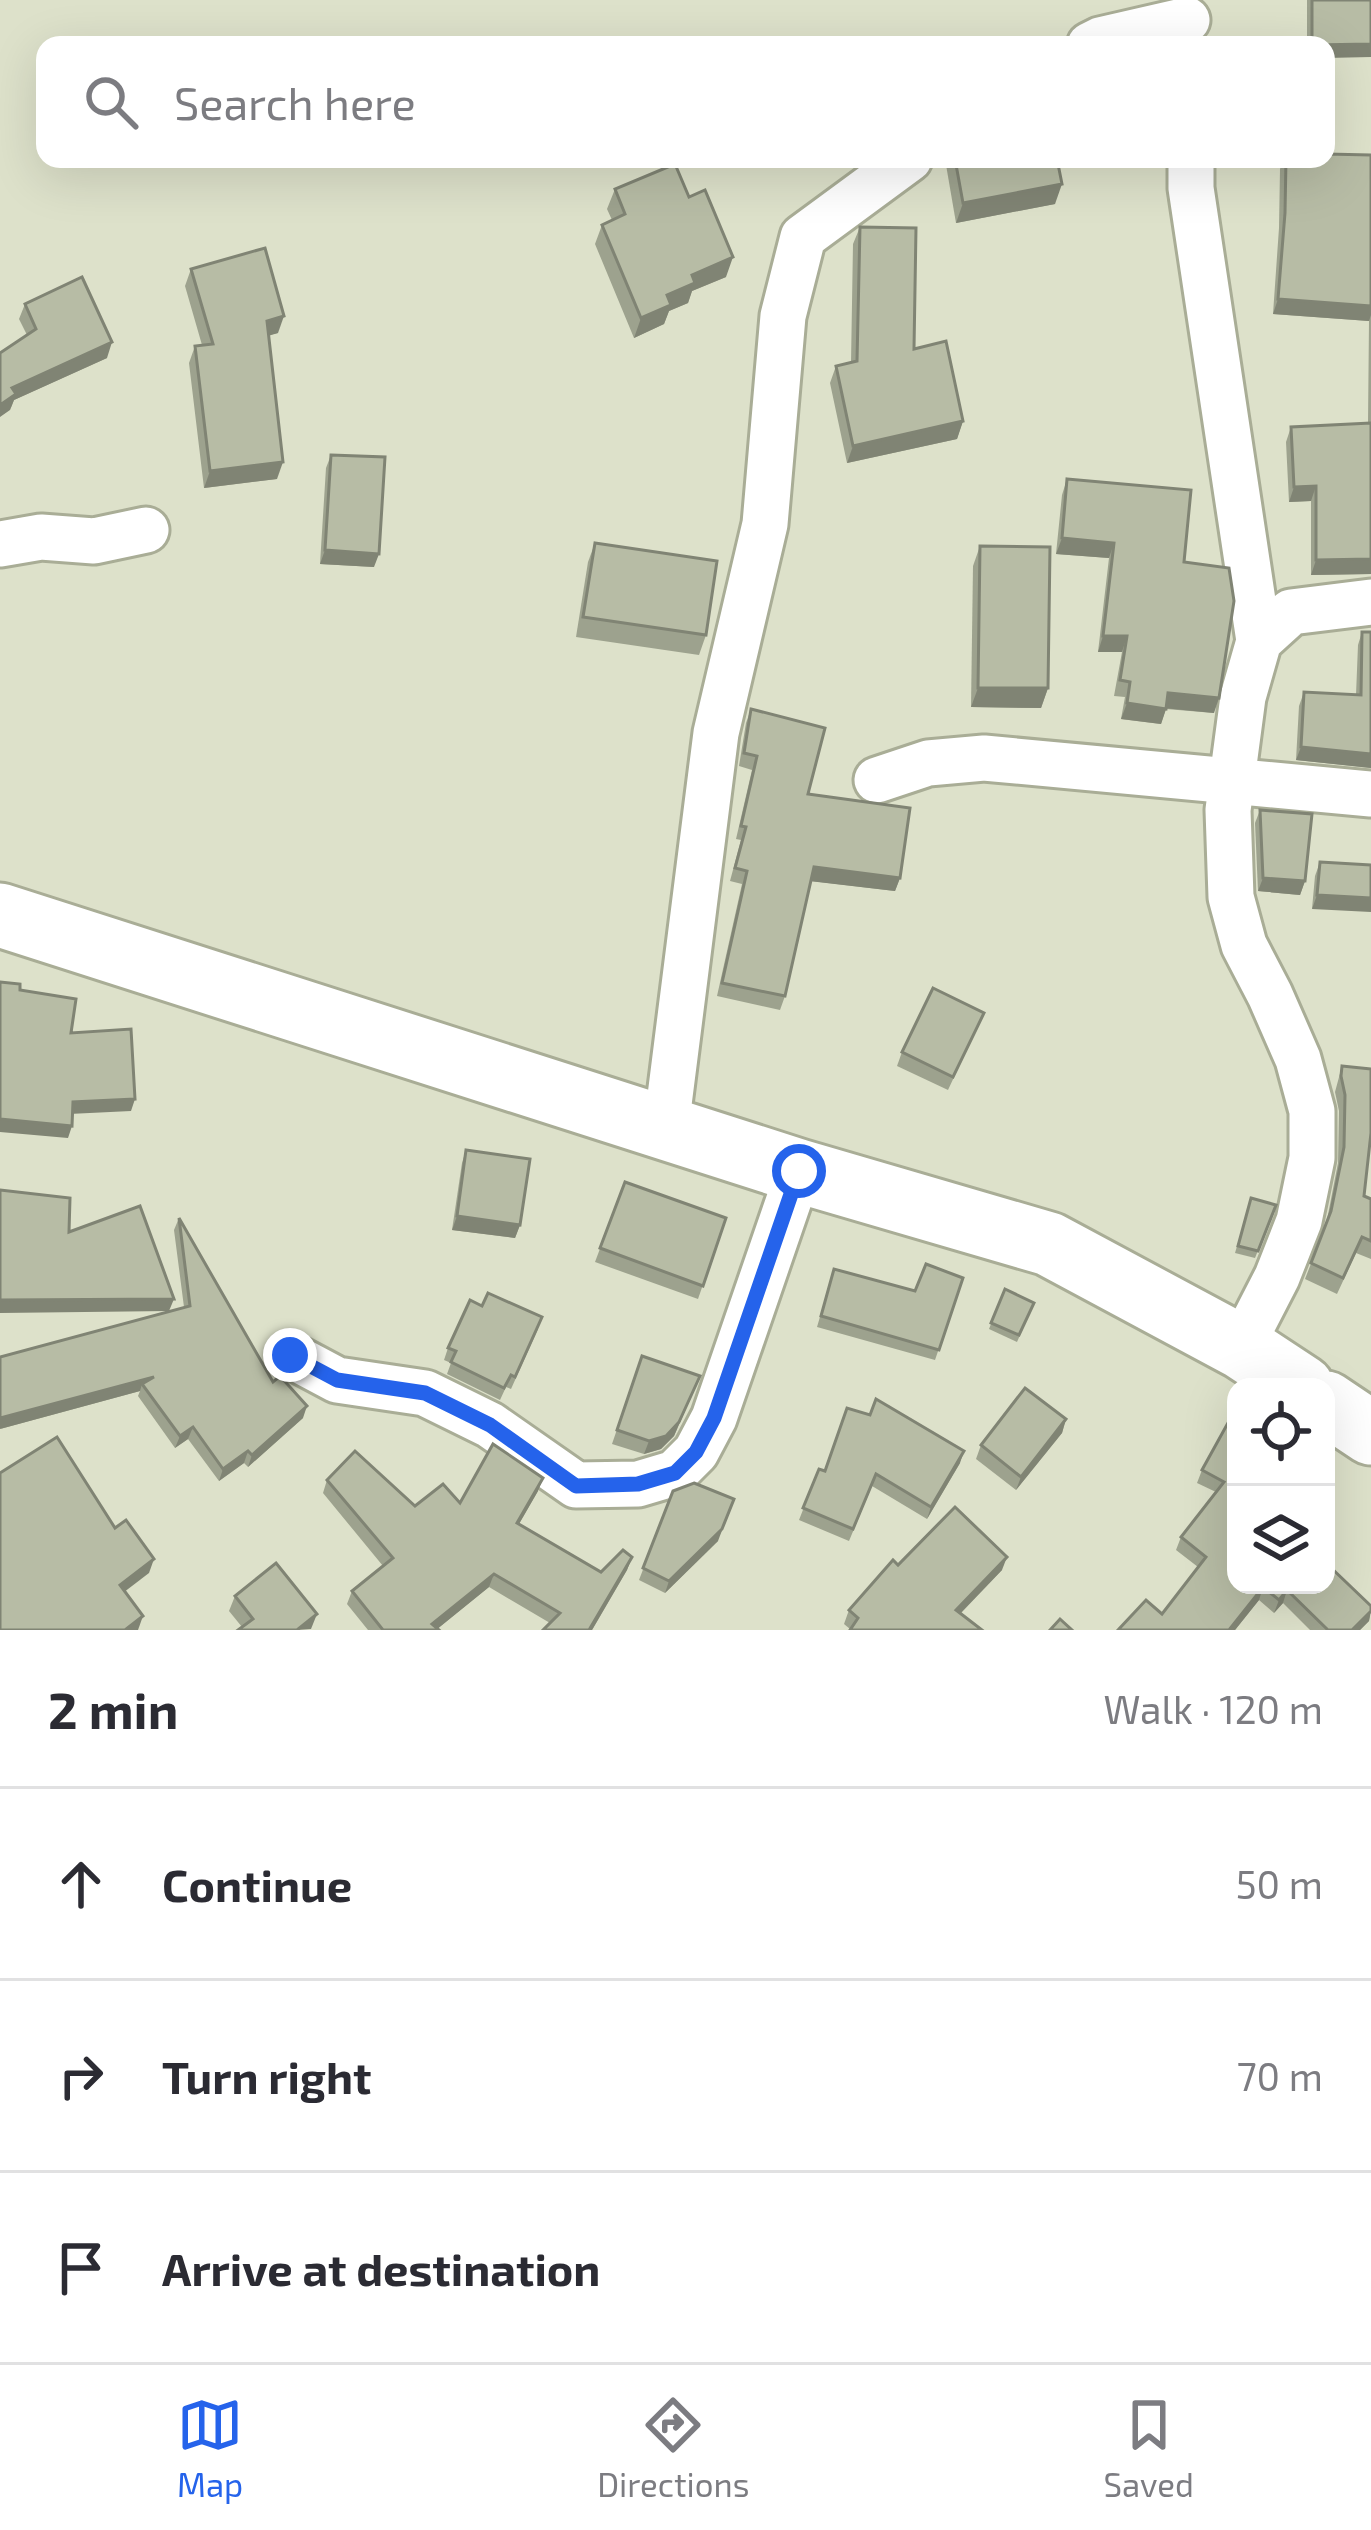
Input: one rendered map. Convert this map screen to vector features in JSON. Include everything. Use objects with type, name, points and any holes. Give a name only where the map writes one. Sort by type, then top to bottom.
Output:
[{"type":"main road","points":[[0,915],[799,1171],[1049,1244],[1241,1347],[1288,1378]]},
{"type":"main road","points":[[1335,1409],[1371,1433]]},
{"type":"street","points":[[1120,36],[1188,22]]},
{"type":"street","points":[[665,1128],[716,733],[765,524],[783,316],[803,237],[897,168]]},
{"type":"street","points":[[1191,168],[1259,641],[1243,697],[1228,810],[1231,897],[1244,945],[1298,1059],[1312,1111],[1312,1158],[1299,1221],[1241,1347]]},
{"type":"street","points":[[0,544],[41,537],[94,541],[146,530]]},
{"type":"street","points":[[1259,641],[1291,611],[1371,602]]},
{"type":"street","points":[[877,780],[928,763],[984,758],[1371,794]]},
{"type":"street","points":[[290,1355],[337,1380],[425,1393],[490,1425],[576,1486],[638,1484],[675,1473],[696,1452],[714,1418],[799,1171]]},
{"type":"building","points":[[1312,0],[1371,0],[1371,44],[1335,45],[1335,36],[1312,36]]},
{"type":"building","points":[[1335,154],[1371,155],[1371,306],[1278,299],[1286,168],[1335,168]]},
{"type":"building","points":[[665,168],[677,168],[689,197],[705,190],[733,257],[692,275],[695,283],[667,295],[671,305],[641,318],[602,225],[625,214],[615,189]]},
{"type":"building","points":[[957,168],[1059,168],[1062,184],[963,203]]},
{"type":"building","points":[[860,227],[916,228],[914,349],[946,341],[963,421],[853,446],[836,366],[857,361]]},
{"type":"building","points":[[265,248],[284,316],[267,321],[283,462],[210,471],[195,346],[213,344],[191,269]]},
{"type":"building","points":[[82,277],[112,342],[12,388],[16,394],[0,405],[0,353],[36,329],[25,304]]},
{"type":"building","points":[[1371,423],[1371,559],[1316,560],[1316,486],[1294,487],[1291,427]]},
{"type":"building","points":[[331,455],[385,457],[379,554],[325,550]]},
{"type":"building","points":[[1067,479],[1191,490],[1184,562],[1229,568],[1234,601],[1219,698],[1168,693],[1166,709],[1127,703],[1130,682],[1120,680],[1127,636],[1103,636],[1114,543],[1062,538]]},
{"type":"building","points":[[595,543],[717,561],[706,635],[583,617]]},
{"type":"building","points":[[980,546],[1050,547],[1048,688],[978,688]]},
{"type":"building","points":[[1362,632],[1371,632],[1371,754],[1301,747],[1304,692],[1361,695]]},
{"type":"building","points":[[751,709],[825,728],[808,794],[910,808],[900,878],[814,867],[785,996],[722,983],[747,871],[735,868],[757,756],[744,753]]},
{"type":"building","points":[[1260,810],[1312,814],[1305,881],[1263,878]]},
{"type":"building","points":[[1320,862],[1371,865],[1371,898],[1317,895]]},
{"type":"building","points":[[0,982],[76,999],[71,1033],[131,1029],[135,1099],[73,1102],[72,1126],[0,1119]]},
{"type":"building","points":[[933,988],[984,1013],[953,1077],[902,1052]]},
{"type":"building","points":[[1342,1066],[1371,1069],[1364,1196],[1371,1199],[1371,1241],[1362,1237],[1343,1278],[1311,1263],[1331,1211],[1344,1147]]},
{"type":"building","points":[[466,1150],[530,1159],[520,1225],[457,1216]]},
{"type":"building","points":[[625,1182],[726,1218],[703,1286],[600,1248]]},
{"type":"building","points":[[0,1190],[70,1198],[69,1232],[140,1206],[174,1299],[0,1300]]},
{"type":"building","points":[[1251,1198],[1276,1205],[1258,1251],[1238,1246]]},
{"type":"building","points":[[179,1218],[273,1382],[280,1376],[307,1406],[252,1455],[248,1451],[223,1469],[193,1427],[180,1436],[142,1384],[154,1377],[0,1418],[0,1357],[190,1306]]},
{"type":"building","points":[[926,1264],[963,1278],[939,1350],[821,1316],[834,1269],[915,1291]]},
{"type":"building","points":[[1005,1289],[1034,1303],[1019,1335],[991,1323]]},
{"type":"building","points":[[488,1293],[542,1317],[515,1377],[511,1375],[504,1388],[451,1362],[456,1351],[448,1348],[470,1300],[482,1306]]},
{"type":"building","points":[[642,1356],[700,1376],[679,1422],[666,1436],[649,1441],[617,1430]]},
{"type":"building","points":[[1025,1388],[1066,1419],[1021,1477],[981,1445]]},
{"type":"building","points":[[876,1399],[964,1451],[931,1507],[876,1474],[853,1529],[803,1508],[819,1469],[825,1471],[847,1408],[870,1415]]},
{"type":"building","points":[[1227,1425],[1227,1594],[1257,1594],[1229,1630],[1118,1630],[1146,1600],[1162,1614],[1206,1557],[1181,1537],[1224,1482],[1202,1470]]},
{"type":"building","points":[[57,1437],[115,1528],[126,1520],[154,1559],[120,1585],[143,1616],[125,1630],[0,1630],[0,1473]]},
{"type":"building","points":[[493,1444],[543,1478],[517,1523],[601,1572],[623,1550],[632,1557],[589,1630],[543,1630],[560,1613],[494,1574],[432,1624],[439,1630],[383,1630],[352,1591],[393,1558],[327,1480],[355,1451],[415,1506],[443,1484],[460,1503]]},
{"type":"building","points":[[694,1483],[734,1499],[722,1529],[669,1581],[643,1568],[673,1491]]},
{"type":"building","points":[[955,1507],[1007,1557],[956,1610],[982,1630],[850,1630],[858,1618],[849,1610],[893,1560],[898,1565]]},
{"type":"building","points":[[276,1563],[317,1614],[297,1630],[238,1630],[253,1619],[235,1596]]},
{"type":"building","points":[[1335,1572],[1371,1611],[1352,1630],[1328,1630],[1291,1594],[1335,1594]]},
{"type":"building","points":[[1060,1619],[1072,1630],[1050,1630]]},
{"type":"route","points":[[290,1355],[337,1380],[425,1393],[490,1425],[576,1486],[638,1484],[675,1473],[696,1452],[714,1418],[799,1171]]}]
